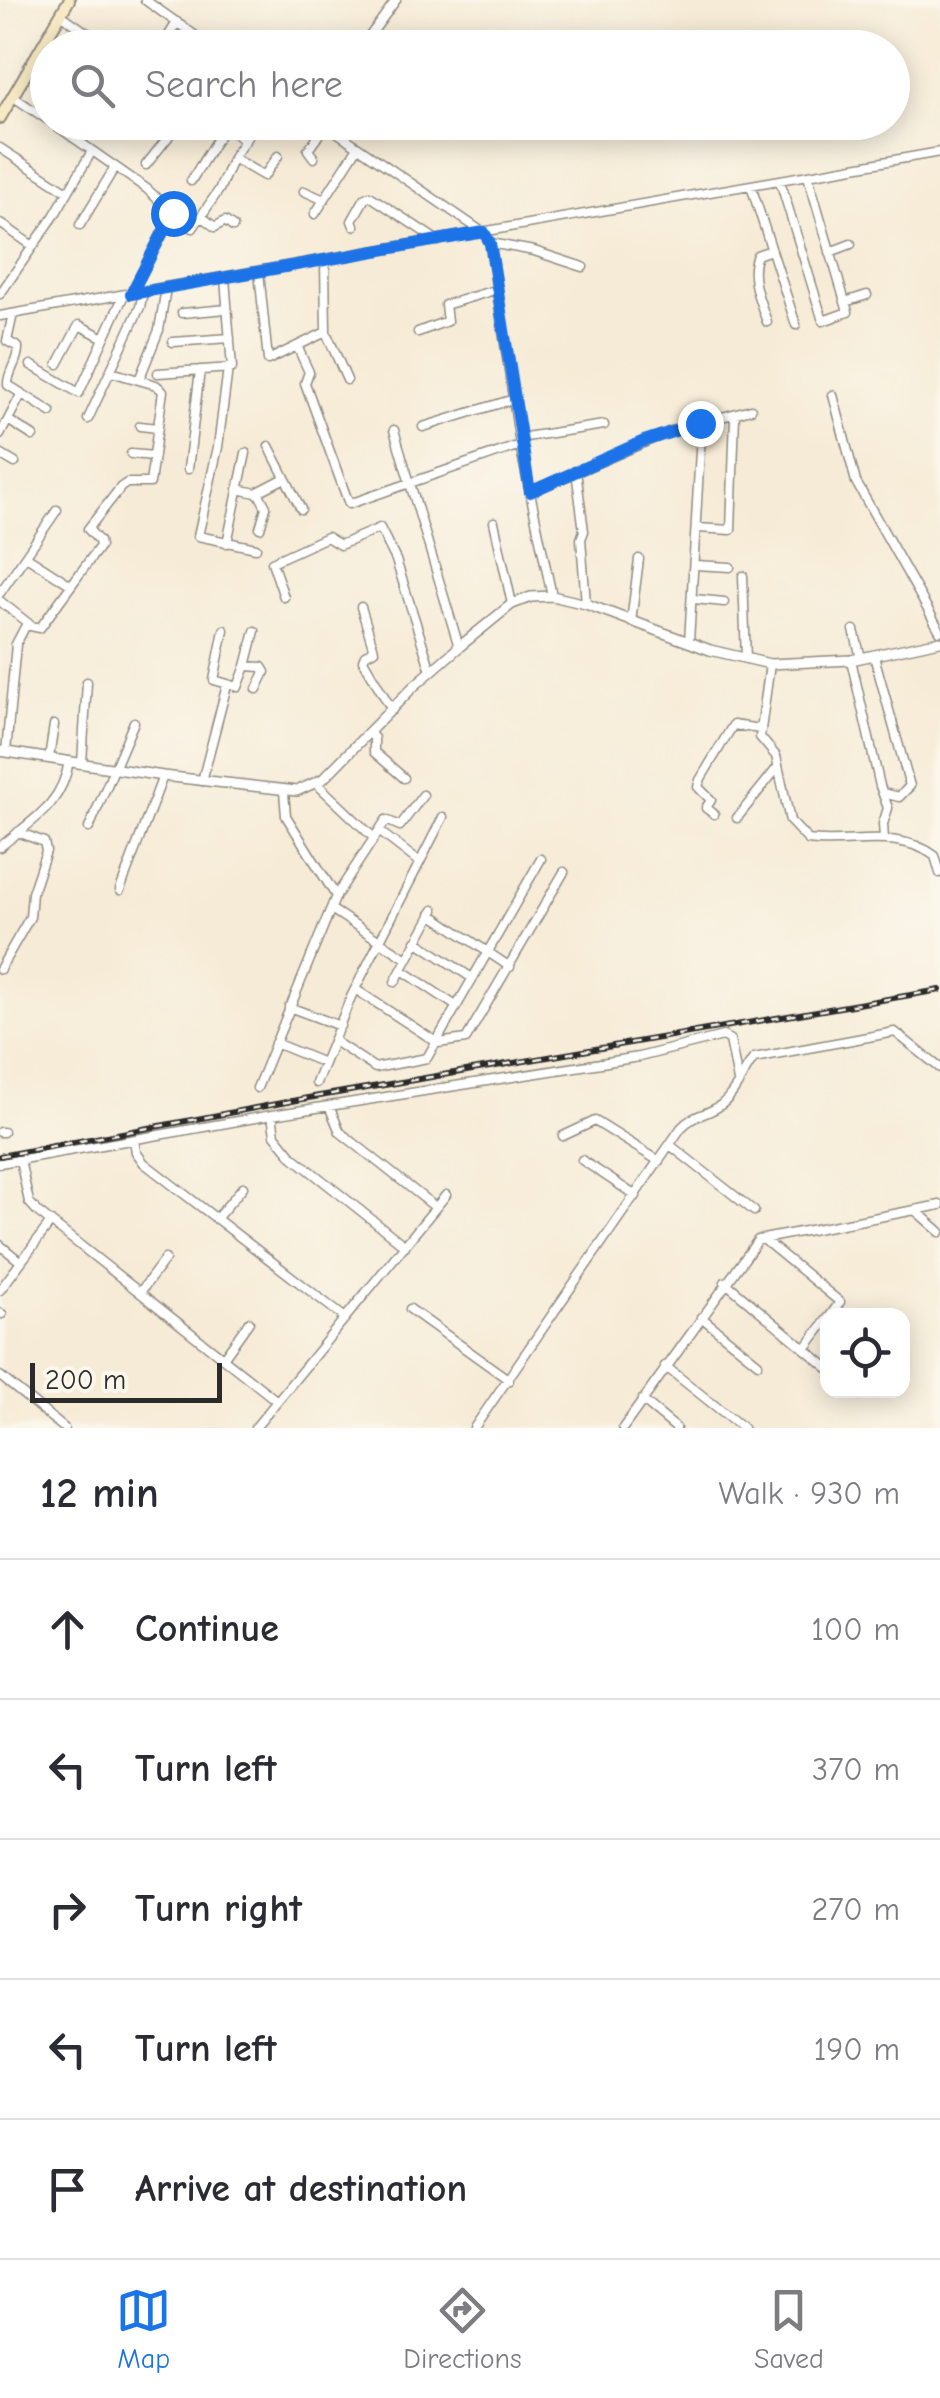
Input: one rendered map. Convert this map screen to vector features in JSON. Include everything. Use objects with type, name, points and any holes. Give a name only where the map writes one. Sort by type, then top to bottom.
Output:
[{"type":"main road","points":[[52,30],[69,0]]},
{"type":"main road","points":[[0,117],[30,68]]},
{"type":"street","points":[[145,0],[188,30]]},
{"type":"street","points":[[374,30],[396,0]]},
{"type":"street","points":[[60,14],[83,30]]},
{"type":"street","points":[[172,30],[177,22]]},
{"type":"street","points":[[12,96],[30,108]]},
{"type":"street","points":[[77,140],[193,228],[245,141]]},
{"type":"street","points":[[146,165],[166,140]]},
{"type":"street","points":[[191,181],[214,140]]},
{"type":"street","points":[[314,140],[308,150],[314,158]]},
{"type":"street","points":[[348,140],[484,232],[490,243],[520,442],[552,596]]},
{"type":"street","points":[[315,214],[358,147]]},
{"type":"street","points":[[0,148],[68,192]]},
{"type":"street","points":[[0,292],[92,151]]},
{"type":"street","points":[[0,316],[940,152]]},
{"type":"street","points":[[233,158],[264,176],[278,156]]},
{"type":"street","points":[[80,226],[115,167]]},
{"type":"street","points":[[780,181],[824,321],[848,312],[808,176]]},
{"type":"street","points":[[751,186],[796,324]]},
{"type":"street","points":[[304,191],[324,200]]},
{"type":"street","points":[[354,226],[352,221],[370,196],[438,242]]},
{"type":"street","points":[[31,365],[79,394],[104,338],[173,213]]},
{"type":"street","points":[[202,217],[216,228],[225,221],[233,226]]},
{"type":"street","points":[[0,223],[33,246]]},
{"type":"street","points":[[824,230],[835,226]]},
{"type":"street","points":[[490,243],[534,251],[583,267]]},
{"type":"street","points":[[830,252],[851,244]]},
{"type":"street","points":[[767,322],[756,292],[754,266],[757,255],[771,250]]},
{"type":"street","points":[[325,262],[326,332],[347,380]]},
{"type":"street","points":[[259,272],[266,358],[269,360],[326,332]]},
{"type":"street","points":[[158,373],[232,368],[225,278]]},
{"type":"street","points":[[139,380],[159,330],[166,288]]},
{"type":"street","points":[[418,332],[447,321],[445,305],[498,289]]},
{"type":"street","points":[[88,419],[140,307],[143,292]]},
{"type":"street","points":[[845,302],[868,295]]},
{"type":"street","points":[[182,313],[227,309]]},
{"type":"street","points":[[12,314],[6,340],[16,346],[18,354],[4,389],[51,412]]},
{"type":"street","points":[[58,364],[78,326],[104,338]]},
{"type":"street","points":[[172,342],[230,338]]},
{"type":"street","points":[[297,346],[309,373],[305,383],[349,504],[520,442],[604,426]]},
{"type":"street","points":[[228,368],[198,536],[256,548]]},
{"type":"street","points":[[188,469],[200,370]]},
{"type":"street","points":[[0,601],[40,628],[100,543],[88,532],[90,526],[124,484],[150,483],[162,389],[111,372]]},
{"type":"street","points":[[161,438],[170,372]]},
{"type":"street","points":[[0,435],[21,395]]},
{"type":"street","points":[[833,395],[856,482],[940,630]]},
{"type":"street","points":[[423,427],[514,399]]},
{"type":"street","points":[[530,492],[672,430],[751,409]]},
{"type":"street","points":[[697,528],[732,530],[736,414]]},
{"type":"street","points":[[8,420],[32,436]]},
{"type":"street","points":[[140,426],[158,428]]},
{"type":"street","points":[[394,430],[459,646]]},
{"type":"street","points":[[689,642],[701,433]]},
{"type":"street","points":[[269,446],[301,509]]},
{"type":"street","points":[[226,542],[246,452]]},
{"type":"street","points":[[0,454],[15,463]]},
{"type":"street","points":[[131,454],[154,456]]},
{"type":"street","points":[[190,457],[214,462]]},
{"type":"street","points":[[576,471],[584,532],[581,539],[586,604]]},
{"type":"street","points":[[238,490],[258,492],[286,478]]},
{"type":"street","points":[[258,492],[266,507],[260,528]]},
{"type":"street","points":[[0,593],[58,510]]},
{"type":"street","points":[[494,522],[512,604]]},
{"type":"street","points":[[284,597],[272,562],[327,537],[340,544],[380,528],[396,560],[431,670]]},
{"type":"street","points":[[26,556],[71,586]]},
{"type":"street","points":[[631,622],[639,560]]},
{"type":"street","points":[[695,565],[730,567]]},
{"type":"street","points":[[742,576],[746,659]]},
{"type":"street","points":[[29,624],[16,644],[3,752],[284,792],[316,784],[431,670],[512,604],[531,597],[552,596],[586,604],[689,642],[770,664],[856,659],[940,641]]},
{"type":"street","points":[[694,599],[724,602]]},
{"type":"street","points":[[361,607],[374,650],[363,658],[392,710]]},
{"type":"street","points":[[224,630],[214,680],[239,687],[255,631]]},
{"type":"street","points":[[854,630],[856,659],[888,808],[884,839]]},
{"type":"street","points":[[874,656],[910,786],[899,797],[883,793]]},
{"type":"street","points":[[770,664],[760,740],[772,751],[779,766],[790,821],[802,836],[819,842],[884,839],[937,854],[940,873]]},
{"type":"street","points":[[246,666],[265,670],[257,689]]},
{"type":"street","points":[[82,763],[87,682]]},
{"type":"street","points":[[202,781],[228,685]]},
{"type":"street","points":[[89,828],[134,722]]},
{"type":"street","points":[[714,814],[706,808],[712,800],[698,788],[700,780],[733,724],[761,728]]},
{"type":"street","points":[[50,758],[54,725]]},
{"type":"street","points":[[369,732],[374,738],[374,752],[404,778]]},
{"type":"street","points":[[0,846],[61,793],[70,761]]},
{"type":"street","points":[[737,818],[779,766]]},
{"type":"street","points":[[120,890],[163,776]]},
{"type":"street","points":[[316,784],[376,834],[418,862]]},
{"type":"street","points":[[284,792],[286,816],[336,896]]},
{"type":"street","points":[[257,1088],[336,896],[388,819],[402,825],[423,795]]},
{"type":"street","points":[[316,1083],[355,989],[442,817]]},
{"type":"street","points":[[0,968],[30,916],[32,893],[46,851],[44,842],[18,832]]},
{"type":"street","points":[[334,1042],[375,1068],[424,1061],[438,1044],[541,859]]},
{"type":"street","points":[[355,989],[438,1044],[466,1039],[564,872]]},
{"type":"street","points":[[331,909],[406,959]]},
{"type":"street","points":[[395,982],[433,912],[510,967]]},
{"type":"street","points":[[416,941],[472,978]]},
{"type":"street","points":[[402,970],[456,1006]]},
{"type":"street","points":[[289,1007],[340,1026]]},
{"type":"street","points":[[446,1026],[466,1039]]},
{"type":"street","points":[[474,1428],[688,1120],[726,1101],[757,1056],[891,1032],[899,1034],[940,1068]]},
{"type":"street","points":[[0,1163],[638,1057],[724,1036],[730,1040],[738,1082]]},
{"type":"street","points":[[275,1044],[324,1063]]},
{"type":"street","points":[[329,1106],[340,1132],[435,1208]]},
{"type":"street","points":[[272,1115],[275,1136],[292,1157],[405,1246]]},
{"type":"street","points":[[580,1119],[612,1130],[659,1161]]},
{"type":"street","points":[[564,1136],[595,1121],[659,1161]]},
{"type":"street","points":[[134,1140],[144,1163],[344,1317]]},
{"type":"street","points":[[670,1144],[754,1211]]},
{"type":"street","points":[[20,1160],[29,1202],[277,1402]]},
{"type":"street","points":[[582,1160],[636,1196]]},
{"type":"street","points":[[216,1219],[244,1187]]},
{"type":"street","points":[[255,1428],[446,1195]]},
{"type":"street","points":[[623,1428],[754,1242],[940,1205]]},
{"type":"street","points":[[915,1210],[940,1232]]},
{"type":"street","points":[[0,1290],[51,1222]]},
{"type":"street","points":[[763,1239],[840,1302],[835,1308]]},
{"type":"street","points":[[0,1245],[21,1262]]},
{"type":"street","points":[[141,1291],[165,1259]]},
{"type":"street","points":[[725,1282],[820,1361]]},
{"type":"street","points":[[410,1309],[509,1380]]},
{"type":"street","points":[[702,1316],[758,1363]]},
{"type":"street","points":[[224,1357],[249,1322]]},
{"type":"street","points":[[805,1349],[820,1328]]},
{"type":"street","points":[[665,1366],[743,1428]]},
{"type":"street","points":[[0,1376],[64,1428]]},
{"type":"street","points":[[642,1400],[676,1428]]},
{"type":"railway","points":[[0,1156],[308,1098],[940,990]]},
{"type":"route","points":[[173,213],[131,294],[484,232],[490,243],[530,492],[644,441],[700,423]]}]
